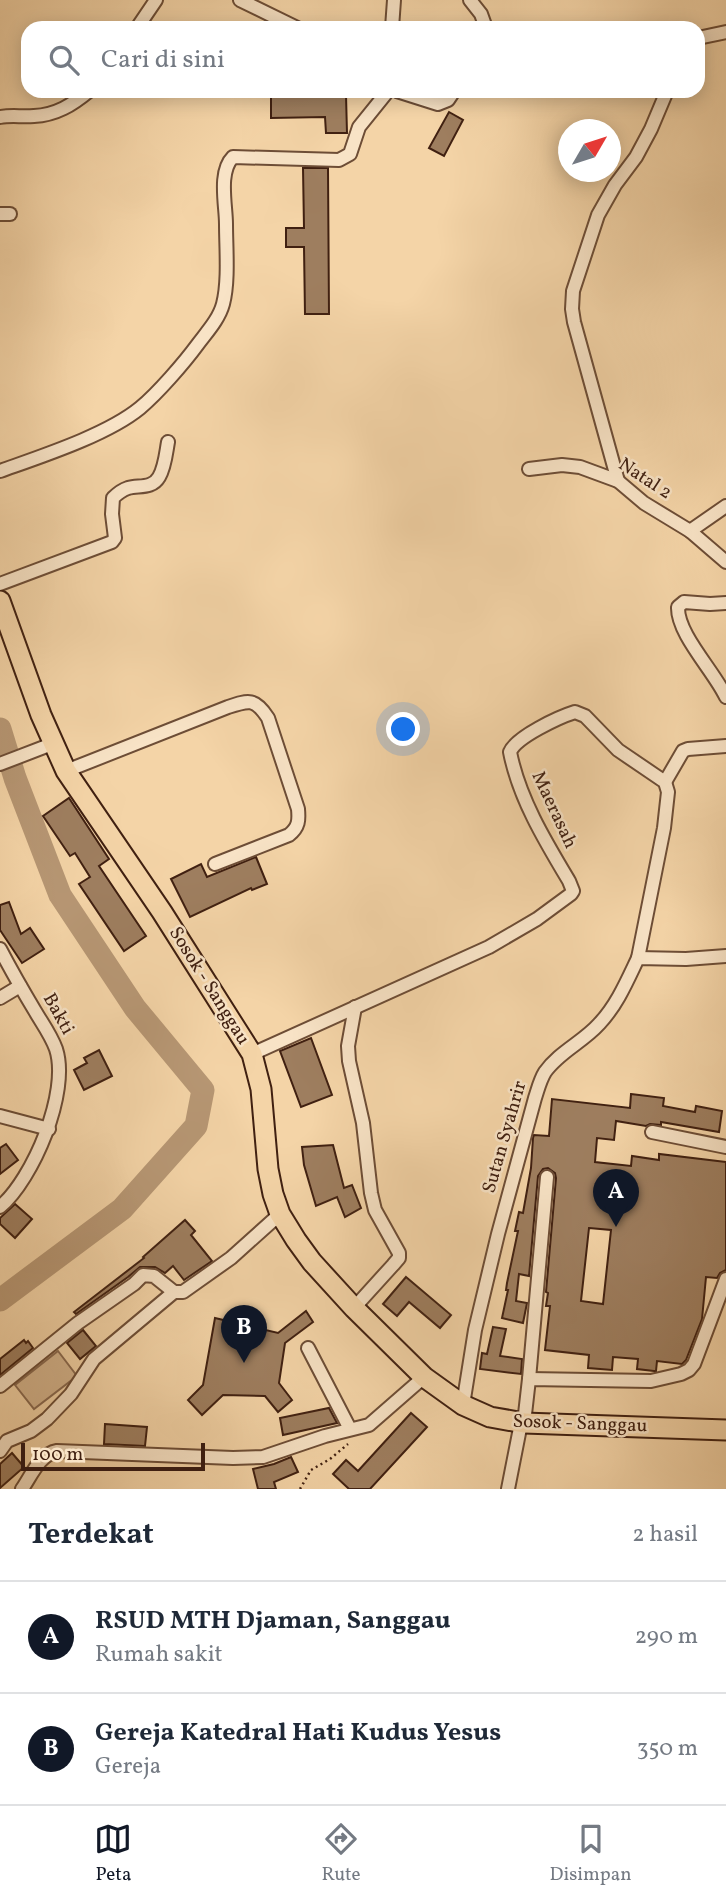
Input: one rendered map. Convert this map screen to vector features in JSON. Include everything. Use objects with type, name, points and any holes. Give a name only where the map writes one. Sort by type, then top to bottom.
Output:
[{"type":"highway","name":"Sosok - Sanggau","points":[[0,601],[52,744],[66,771],[162,912],[253,1054],[261,1089],[268,1168],[280,1214],[312,1262],[424,1377],[463,1405],[490,1417],[522,1423],[726,1430]]},
{"type":"street","points":[[142,21],[156,0]]},
{"type":"street","points":[[240,0],[283,21]]},
{"type":"street","points":[[392,21],[394,0]]},
{"type":"street","points":[[470,0],[484,21]]},
{"type":"street","points":[[705,36],[726,32]]},
{"type":"street","points":[[0,117],[48,114],[62,110],[79,98]]},
{"type":"street","points":[[0,471],[122,420],[141,407],[193,351],[223,305],[225,178],[228,162],[233,158],[339,160],[350,154],[359,127],[382,98]]},
{"type":"street","points":[[419,98],[438,104],[449,98]]},
{"type":"street","points":[[618,481],[574,322],[572,298],[602,206],[647,138],[664,98]]},
{"type":"street","points":[[0,584],[112,542],[115,538],[111,504],[113,498],[127,488],[142,487],[159,478],[168,442]]},
{"type":"street","name":"Natal 2","points":[[529,469],[550,465],[571,466],[603,474],[618,481],[644,503],[690,531],[726,562]]},
{"type":"street","points":[[690,531],[726,506]]},
{"type":"street","points":[[726,603],[684,602],[678,607],[680,622],[685,632],[726,697]]},
{"type":"street","points":[[66,771],[228,707],[253,702],[261,707],[268,718],[298,808],[299,820],[296,829],[289,835],[215,864]]},
{"type":"street","name":"Maerasah","points":[[253,1054],[489,947],[537,919],[571,894],[573,891],[569,881],[520,787],[510,752],[515,743],[575,712],[585,716],[618,750],[664,782]]},
{"type":"street","points":[[0,764],[52,744]]},
{"type":"street","points":[[726,746],[688,749],[678,759],[664,782],[668,792],[664,828],[638,958],[687,959],[726,956]]},
{"type":"street","name":"Bakti","points":[[0,949],[50,1037],[58,1056],[59,1074],[48,1129],[42,1143],[17,1187],[0,1208]]},
{"type":"street","name":"Sutan Syahrir","points":[[463,1405],[485,1287],[541,1080],[555,1060],[591,1033],[608,1014],[638,958]]},
{"type":"street","points":[[0,998],[20,986]]},
{"type":"street","points":[[354,1308],[393,1265],[399,1253],[375,1210],[371,1193],[363,1123],[349,1060],[348,1046],[355,1007]]},
{"type":"street","points":[[0,1116],[48,1129]]},
{"type":"street","points":[[652,1132],[726,1147]]},
{"type":"street","points":[[508,1489],[529,1379],[547,1177]]},
{"type":"street","points":[[0,1451],[7,1441],[31,1431],[47,1419],[71,1394],[94,1359],[174,1293],[194,1286],[231,1258],[280,1214]]},
{"type":"street","points":[[0,1386],[143,1275],[154,1276],[174,1293]]},
{"type":"street","points":[[529,1379],[651,1381],[689,1370],[694,1364],[726,1279]]},
{"type":"street","points":[[309,1348],[350,1429]]},
{"type":"street","points":[[22,1489],[44,1458],[50,1452],[57,1451],[263,1457],[369,1425],[424,1377]]},
{"type":"path","points":[[300,1489],[311,1470],[337,1454],[369,1425]]},
{"type":"shaded area","points":[[58,1351],[77,1376],[34,1409],[15,1385]]},
{"type":"building","points":[[271,98],[346,98],[347,133],[326,133],[325,117],[271,118]]},
{"type":"building","points":[[449,112],[463,120],[444,156],[429,148]]},
{"type":"building","points":[[303,168],[328,168],[329,314],[305,314],[304,247],[286,247],[286,228],[304,228]]},
{"type":"building","points":[[69,798],[109,859],[99,866],[146,936],[124,951],[79,884],[90,877],[75,853],[70,856],[43,816]]},
{"type":"building","points":[[256,857],[267,884],[252,890],[251,888],[190,917],[171,879],[201,864],[207,877]]},
{"type":"building","points":[[9,902],[21,934],[30,928],[44,949],[22,963],[0,930],[0,905]]},
{"type":"building","points":[[311,1038],[332,1095],[301,1107],[280,1051]]},
{"type":"building","points":[[99,1050],[112,1076],[84,1090],[74,1070],[87,1063],[84,1058]]},
{"type":"building","points":[[631,1094],[664,1098],[663,1106],[695,1112],[696,1106],[722,1111],[719,1132],[661,1122],[661,1125],[646,1126],[616,1121],[614,1140],[597,1138],[595,1162],[631,1166],[632,1156],[659,1160],[659,1154],[726,1162],[726,1270],[717,1278],[706,1277],[702,1319],[686,1360],[682,1364],[657,1361],[656,1371],[637,1369],[638,1359],[613,1357],[612,1370],[588,1368],[589,1355],[545,1350],[550,1306],[546,1306],[546,1292],[556,1178],[555,1173],[548,1168],[543,1169],[538,1176],[529,1276],[519,1274],[516,1301],[527,1303],[523,1323],[502,1318],[518,1231],[515,1231],[519,1212],[523,1213],[531,1168],[533,1138],[534,1135],[549,1136],[552,1099],[630,1108]],"holes":[[[589,1228],[611,1230],[603,1304],[581,1301]]]},
{"type":"building","points":[[6,1144],[18,1160],[0,1174],[0,1148]]},
{"type":"building","points":[[333,1145],[344,1188],[352,1185],[361,1208],[345,1217],[337,1197],[316,1206],[304,1165],[302,1147]]},
{"type":"building","points":[[15,1204],[32,1219],[15,1238],[0,1224],[0,1218]]},
{"type":"building","points":[[185,1220],[195,1231],[191,1235],[212,1261],[184,1280],[173,1266],[165,1273],[155,1267],[140,1267],[76,1314],[74,1312],[144,1258]]},
{"type":"building","points":[[406,1277],[451,1315],[440,1328],[409,1302],[397,1316],[383,1304]]},
{"type":"building","points":[[306,1311],[313,1322],[285,1343],[279,1383],[292,1400],[278,1412],[265,1396],[223,1395],[202,1415],[188,1400],[203,1385],[215,1318],[278,1333]]},
{"type":"building","points":[[493,1327],[506,1329],[500,1356],[522,1359],[521,1374],[480,1369],[482,1353],[487,1354]]},
{"type":"building","points":[[83,1330],[96,1346],[80,1359],[67,1343]]},
{"type":"building","points":[[24,1340],[33,1348],[0,1375],[0,1359]]},
{"type":"building","points":[[329,1408],[337,1423],[283,1435],[280,1418]]},
{"type":"building","points":[[411,1413],[427,1427],[370,1489],[349,1489],[333,1474],[346,1460],[358,1471]]},
{"type":"building","points":[[105,1424],[147,1427],[145,1446],[104,1444]]},
{"type":"building","points":[[12,1453],[24,1467],[0,1488],[0,1464]]},
{"type":"building","points":[[291,1457],[298,1472],[274,1482],[276,1489],[258,1489],[253,1469]]},
{"type":"waterway","points":[[0,729],[15,778],[60,895],[135,1008],[203,1090],[196,1126],[122,1209],[0,1300]]},
{"type":"place","name":"RSUD MTH Djaman, Sanggau","points":[[616,1227]]},
{"type":"place","name":"Gereja Katedral Hati Kudus Yesus","points":[[244,1363]]}]
